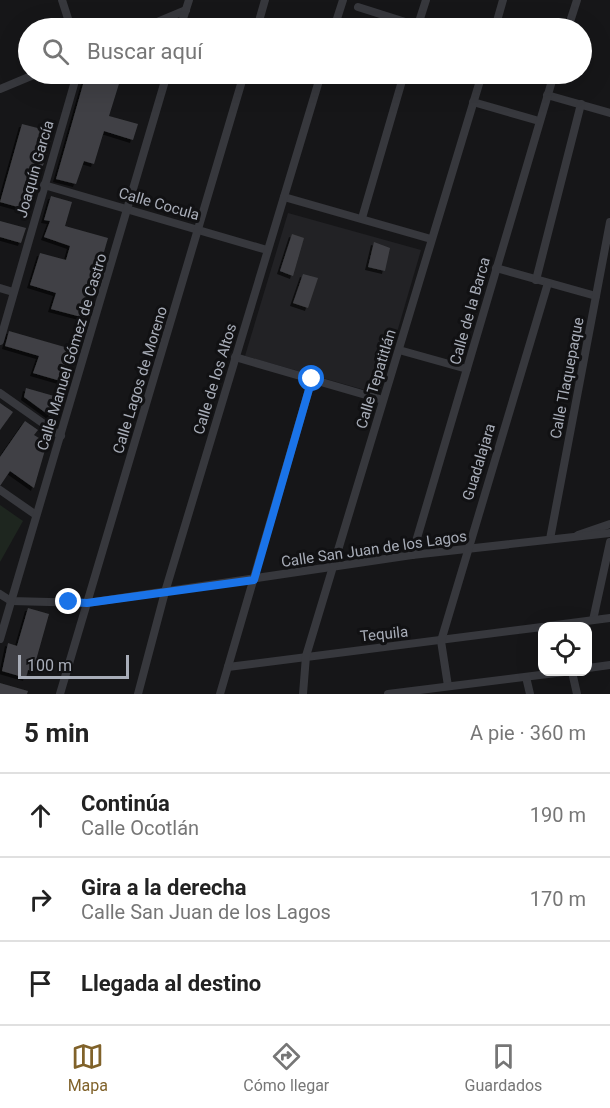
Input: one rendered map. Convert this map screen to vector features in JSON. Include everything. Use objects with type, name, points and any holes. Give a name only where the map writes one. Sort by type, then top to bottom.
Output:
[{"type":"street","points":[[62,0],[68,18]]},
{"type":"street","points":[[183,18],[189,0]]},
{"type":"street","points":[[260,18],[265,0]]},
{"type":"street","points":[[337,18],[343,0]]},
{"type":"street","points":[[420,18],[425,0]]},
{"type":"street","points":[[498,18],[503,0]]},
{"type":"street","points":[[571,18],[577,0]]},
{"type":"street","points":[[358,8],[390,18]]},
{"type":"street","points":[[167,18],[186,10]]},
{"type":"street","points":[[0,89],[18,82]]},
{"type":"street","name":"Joaquín García","points":[[0,341],[74,84]]},
{"type":"street","name":"Calle Manuel Gómez de Castro","points":[[0,639],[164,84]]},
{"type":"street","name":"Calle Lagos de Moreno","points":[[60,694],[241,84]]},
{"type":"street","name":"Calle de los Altos","points":[[138,694],[165,592],[318,84]]},
{"type":"street","points":[[362,218],[401,84]]},
{"type":"street","name":"Calle Tepatitlán","points":[[303,694],[306,656],[479,84]]},
{"type":"street","name":"Calle de la Barca","points":[[412,555],[551,84]]},
{"type":"street","points":[[547,95],[610,113]]},
{"type":"street","points":[[473,102],[539,121]]},
{"type":"street","points":[[536,280],[581,104]]},
{"type":"street","name":"Calle Cocula","points":[[44,185],[267,250]]},
{"type":"street","points":[[284,197],[431,239]]},
{"type":"street","name":"Calle Tlaquepaque","points":[[550,539],[610,222]]},
{"type":"street","points":[[496,268],[596,296]]},
{"type":"street","name":"Guadalajara","points":[[448,686],[441,641],[548,283]]},
{"type":"street","points":[[0,288],[13,292]]},
{"type":"street","points":[[399,350],[467,369]]},
{"type":"street","points":[[235,357],[384,400]]},
{"type":"street","points":[[220,694],[312,379]]},
{"type":"street","points":[[0,393],[61,436]]},
{"type":"street","points":[[0,490],[36,515]]},
{"type":"street","name":"Calle San Juan de los Lagos","points":[[576,536],[610,524]]},
{"type":"street","name":"Calle San Juan de los Lagos","points":[[11,601],[87,603],[412,555],[610,533]]},
{"type":"street","points":[[593,620],[610,542]]},
{"type":"street","points":[[0,594],[11,601]]},
{"type":"street","points":[[580,622],[610,618]]},
{"type":"street","name":"Tequila","points":[[228,667],[538,628]]},
{"type":"street","points":[[592,667],[610,665]]},
{"type":"street","points":[[388,694],[538,675]]},
{"type":"street","points":[[573,676],[577,694]]},
{"type":"street","points":[[526,677],[530,694]]},
{"type":"shaded area","points":[[288,213],[421,250],[379,394],[245,356]]},
{"type":"shaded area","points":[[0,505],[23,521],[0,562]]},
{"type":"building","points":[[83,84],[119,84],[109,116],[138,124],[133,140],[104,131],[94,164],[84,161],[76,184],[56,179]]},
{"type":"building","points":[[22,124],[53,132],[39,179],[30,176],[25,192],[29,194],[25,209],[0,202]]},
{"type":"building","points":[[51,196],[72,202],[65,226],[108,238],[85,318],[51,309],[56,293],[30,285],[40,253],[66,260],[70,246],[44,237],[50,221],[44,220]]},
{"type":"building","points":[[0,221],[26,228],[21,243],[0,237]]},
{"type":"building","points":[[292,234],[304,238],[293,276],[280,271]]},
{"type":"building","points":[[374,242],[390,248],[385,271],[368,267]]},
{"type":"building","points":[[303,274],[318,278],[308,308],[293,303]]},
{"type":"building","points":[[9,331],[75,350],[64,382],[33,373],[39,356],[5,346]]},
{"type":"building","points":[[26,388],[61,398],[54,419],[24,397]]},
{"type":"building","points":[[0,403],[13,412],[0,430]]},
{"type":"building","points":[[25,421],[38,430],[34,435],[47,443],[34,488],[10,471],[0,486],[0,457]]},
{"type":"building","points":[[28,608],[49,614],[33,671],[28,670],[26,678],[2,671],[8,643],[17,646]]},
{"type":"building","points":[[0,683],[28,691],[27,694],[0,694]]},
{"type":"route","points":[[69,602],[87,603],[254,580],[312,379]]}]
